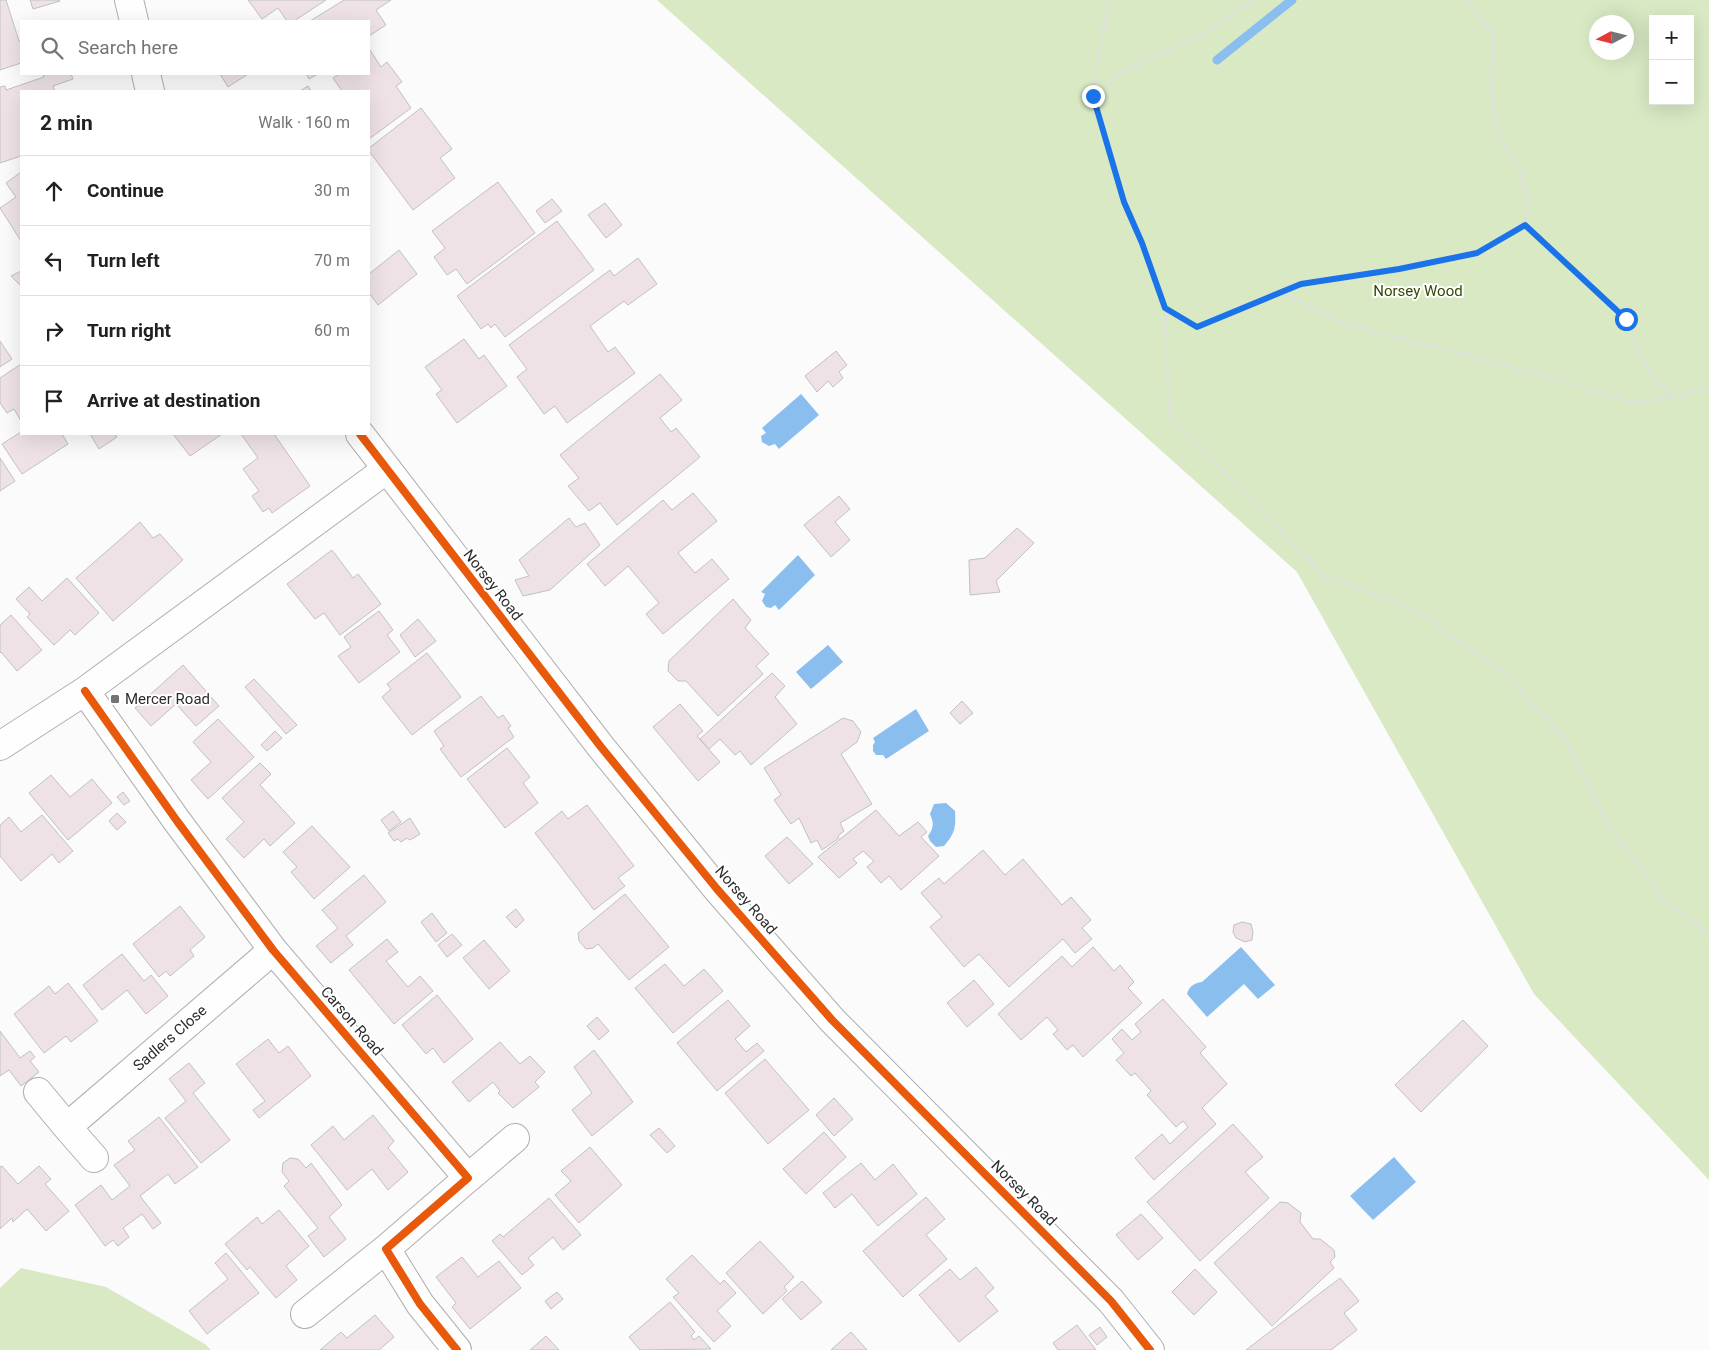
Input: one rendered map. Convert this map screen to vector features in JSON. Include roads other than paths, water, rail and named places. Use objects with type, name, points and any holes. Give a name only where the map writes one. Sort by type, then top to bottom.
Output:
[{"type":"street","points":[[129,0],[134,20]]},
{"type":"street","points":[[146,75],[150,90]]},
{"type":"street","name":"Norsey Road","points":[[361,435],[601,746],[724,896],[832,1020],[1111,1300],[1150,1350]]},
{"type":"street","points":[[0,746],[85,691],[386,470]]},
{"type":"street","name":"Carson Road","points":[[85,691],[273,950],[468,1178]]},
{"type":"street","name":"Sadlers Close","points":[[67,1127],[273,950]]},
{"type":"street","points":[[38,1092],[94,1158]]},
{"type":"street","points":[[305,1314],[386,1249],[515,1138]]},
{"type":"street","points":[[386,1249],[420,1304],[457,1350]]},
{"type":"water","points":[[801,394],[819,415],[779,449],[775,444],[769,446],[762,442],[761,436],[766,433],[762,428]]},
{"type":"water","points":[[798,555],[815,575],[779,610],[775,605],[771,608],[766,607],[762,601],[765,594],[761,592]]},
{"type":"water","points":[[828,645],[843,662],[811,689],[796,672]]},
{"type":"water","points":[[916,709],[929,731],[886,759],[883,755],[876,755],[873,751],[875,742],[873,738]]},
{"type":"water","points":[[946,803],[955,811],[954,830],[944,846],[936,847],[928,836],[933,825],[930,814],[934,804]]},
{"type":"water","points":[[1241,947],[1275,985],[1258,999],[1244,984],[1207,1017],[1187,994],[1188,991],[1192,985],[1202,982]]},
{"type":"water","points":[[1394,1157],[1416,1182],[1373,1220],[1350,1196]]},
{"type":"waterway","points":[[1217,60],[1292,0]]},
{"type":"place","name":"Mercer Road","points":[[115,699]]},
{"type":"park label","name":"Norsey Wood","points":[[1418,291]]}]
